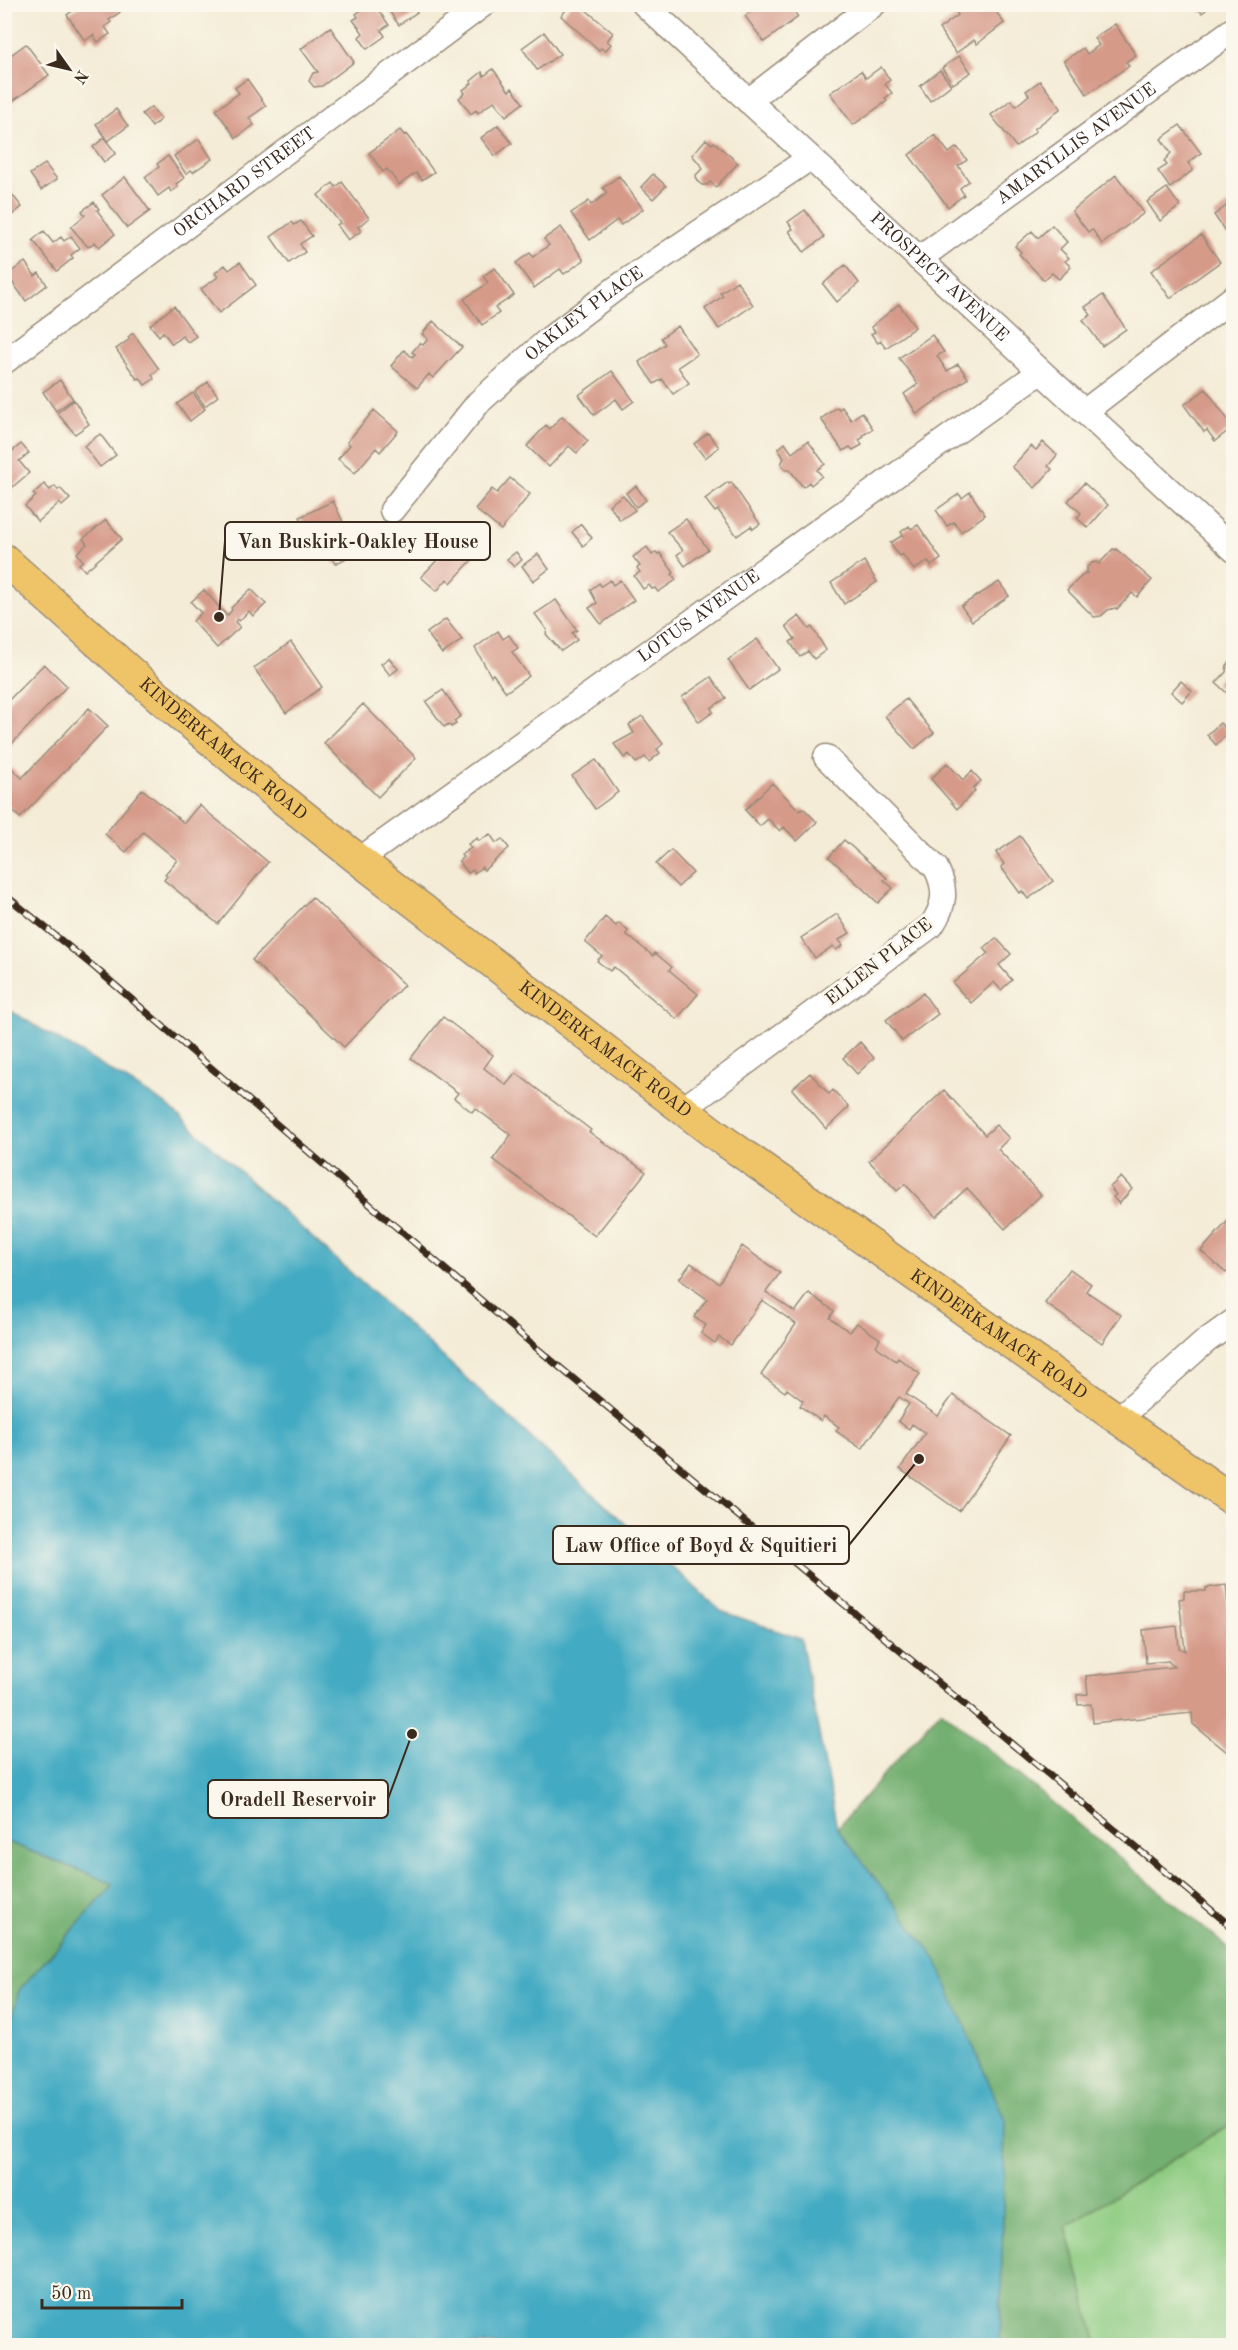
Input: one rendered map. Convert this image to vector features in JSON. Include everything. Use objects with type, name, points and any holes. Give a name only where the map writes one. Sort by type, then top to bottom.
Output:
[{"type":"main road","name":"KINDERKAMACK ROAD","points":[[4,559],[160,698],[358,860],[683,1109],[1233,1500]]},
{"type":"street","name":"ORCHARD STREET","points":[[4,362],[484,4]]},
{"type":"street","name":"PROSPECT AVENUE","points":[[644,4],[1233,550]]},
{"type":"street","points":[[748,101],[874,4]]},
{"type":"street","name":"AMARYLLIS AVENUE","points":[[919,259],[1233,29]]},
{"type":"street","name":"OAKLEY PLACE","points":[[392,510],[479,402],[549,339],[615,289],[810,158]]},
{"type":"street","points":[[1084,412],[1233,297]]},
{"type":"street","name":"LOTUS AVENUE","points":[[358,860],[1040,372]]},
{"type":"street","name":"ELLEN PLACE","points":[[683,1109],[932,925],[941,911],[944,896],[942,881],[936,868],[826,757]]},
{"type":"street","points":[[1119,1418],[1206,1341],[1233,1321]]},
{"type":"green space","points":[[941,1710],[1233,1952],[1233,2122],[1066,2226],[1097,2345],[1000,2345],[1005,2120],[837,1828]]},
{"type":"green space","points":[[5,1841],[114,1884],[19,1990],[5,2046]]},
{"type":"green space","points":[[1233,2122],[1233,2345],[1097,2345],[1066,2226]]},
{"type":"water","points":[[4,1007],[166,1104],[721,1611],[801,1639],[837,1828],[936,1959],[1005,2120],[1000,2345],[5,2345],[5,2046],[19,1990],[114,1884],[5,1841]]},
{"type":"building","points":[[82,4],[114,4],[120,12],[109,20],[111,22],[105,27],[110,34],[98,42],[93,35],[85,41],[67,15]]},
{"type":"building","points":[[370,4],[374,4],[389,25],[381,30],[385,36],[367,49],[359,37],[363,33],[353,20],[358,17],[356,14]]},
{"type":"building","points":[[389,4],[414,4],[412,6],[417,12],[399,25],[389,11],[393,9]]},
{"type":"building","points":[[571,4],[579,4],[613,33],[607,41],[611,44],[605,51],[601,48],[599,50],[561,16]]},
{"type":"building","points":[[760,4],[789,4],[798,17],[764,42],[745,16]]},
{"type":"building","points":[[967,4],[991,4],[1004,23],[977,44],[974,40],[956,53],[939,29],[958,15],[956,12]]},
{"type":"building","points":[[1195,4],[1213,4],[1202,13]]},
{"type":"building","points":[[1115,24],[1136,55],[1126,62],[1129,66],[1087,94],[1064,61],[1083,48],[1087,54],[1099,45],[1094,38]]},
{"type":"building","points":[[330,27],[354,62],[322,86],[314,87],[309,81],[313,73],[318,72],[301,49]]},
{"type":"building","points":[[544,32],[560,54],[537,70],[522,48]]},
{"type":"building","points":[[26,44],[49,75],[10,103],[4,96],[4,60]]},
{"type":"building","points":[[959,56],[971,72],[953,84],[942,68]]},
{"type":"building","points":[[881,67],[890,80],[885,84],[892,93],[885,98],[887,101],[853,125],[830,93],[861,71],[866,78]]},
{"type":"building","points":[[493,69],[509,91],[512,88],[523,103],[506,116],[494,101],[478,113],[476,110],[471,114],[459,98],[465,93],[463,90],[472,83],[471,81],[482,72],[484,76]]},
{"type":"building","points":[[940,70],[951,85],[930,101],[920,86]]},
{"type":"building","points":[[247,79],[266,106],[249,118],[254,125],[236,138],[216,110],[239,93],[235,88]]},
{"type":"building","points":[[1040,81],[1061,108],[1034,129],[1036,131],[1016,147],[991,115],[1011,100],[1016,106],[1029,95],[1026,91]]},
{"type":"building","points":[[151,107],[161,119],[152,127],[142,114]]},
{"type":"building","points":[[116,109],[128,126],[108,141],[96,124]]},
{"type":"building","points":[[498,125],[512,143],[495,156],[481,138]]},
{"type":"building","points":[[1180,125],[1201,153],[1188,163],[1193,170],[1170,188],[1158,171],[1167,165],[1164,161],[1171,153],[1161,139]]},
{"type":"building","points":[[400,130],[404,135],[406,134],[434,172],[422,180],[416,173],[399,185],[387,169],[383,172],[369,153]]},
{"type":"building","points":[[935,135],[949,153],[957,147],[967,160],[958,166],[969,181],[960,188],[964,195],[948,207],[909,155]]},
{"type":"building","points":[[104,138],[116,153],[104,162],[93,147]]},
{"type":"building","points":[[199,139],[212,159],[186,174],[174,156]]},
{"type":"building","points":[[706,139],[712,144],[714,142],[738,163],[716,187],[710,182],[702,185],[697,181],[696,175],[703,168],[692,155]]},
{"type":"building","points":[[168,156],[184,178],[171,192],[169,188],[158,196],[145,177],[159,167],[157,164]]},
{"type":"building","points":[[45,164],[57,179],[41,190],[30,174]]},
{"type":"building","points":[[653,174],[666,186],[653,199],[641,187]]},
{"type":"building","points":[[1116,175],[1144,213],[1102,244],[1092,229],[1088,232],[1072,211]]},
{"type":"building","points":[[619,176],[643,209],[621,225],[617,220],[590,240],[571,213],[589,201],[591,205],[607,193],[603,188]]},
{"type":"building","points":[[125,177],[150,211],[127,228],[102,195]]},
{"type":"building","points":[[342,182],[369,218],[358,227],[361,231],[348,240],[337,225],[340,223],[318,195],[333,183],[336,187]]},
{"type":"building","points":[[1167,188],[1180,206],[1160,221],[1147,202]]},
{"type":"building","points":[[10,192],[22,207],[9,217],[4,211],[4,197]]},
{"type":"building","points":[[94,202],[99,209],[97,210],[115,234],[99,247],[95,242],[88,247],[71,227],[85,215],[82,211]]},
{"type":"building","points":[[1228,205],[1234,212],[1234,238],[1231,240],[1214,215]]},
{"type":"building","points":[[805,210],[824,237],[804,252],[789,231],[793,229],[788,222]]},
{"type":"building","points":[[301,221],[312,236],[300,244],[305,252],[289,263],[271,237],[292,222],[294,225]]},
{"type":"building","points":[[1052,225],[1067,242],[1060,249],[1069,258],[1065,261],[1071,267],[1059,279],[1052,273],[1044,280],[1019,254],[1021,252],[1015,246],[1032,231],[1038,238]]},
{"type":"building","points":[[561,227],[584,260],[564,274],[560,269],[534,288],[516,263],[530,253],[533,257],[549,245],[544,239]]},
{"type":"building","points":[[44,231],[53,243],[61,237],[64,241],[71,236],[80,248],[71,255],[73,258],[57,271],[33,240]]},
{"type":"building","points":[[1201,235],[1220,262],[1170,298],[1151,271]]},
{"type":"building","points":[[25,262],[35,276],[39,273],[47,285],[26,301],[7,275]]},
{"type":"building","points":[[240,262],[256,285],[219,313],[201,289],[218,277],[215,273],[225,265],[229,270]]},
{"type":"building","points":[[845,265],[859,283],[837,302],[823,284]]},
{"type":"building","points":[[495,268],[514,295],[495,308],[499,313],[482,325],[464,299],[488,283],[483,276]]},
{"type":"building","points":[[737,281],[753,305],[719,329],[705,309],[723,296],[720,293]]},
{"type":"building","points":[[4,291],[11,300],[5,305],[8,308],[4,310]]},
{"type":"building","points":[[1103,295],[1126,329],[1102,346],[1083,320],[1091,315],[1085,307]]},
{"type":"building","points":[[899,304],[915,327],[886,348],[881,341],[878,343],[871,334],[875,332],[871,327]]},
{"type":"building","points":[[174,306],[196,336],[188,342],[182,336],[172,344],[163,332],[159,336],[150,325]]},
{"type":"building","points":[[433,321],[462,347],[433,378],[429,374],[417,388],[391,366],[404,350],[412,357],[415,354],[412,352],[420,343],[423,345],[428,339],[422,334]]},
{"type":"building","points":[[678,326],[697,354],[678,367],[689,383],[673,394],[662,379],[654,384],[639,362],[665,344],[661,338]]},
{"type":"building","points":[[133,333],[159,369],[152,375],[154,379],[145,385],[140,378],[137,379],[116,349],[130,339],[128,337]]},
{"type":"building","points":[[932,335],[944,352],[937,356],[947,371],[958,364],[968,378],[917,414],[904,394],[918,384],[899,358]]},
{"type":"building","points":[[612,371],[634,401],[623,409],[616,399],[594,415],[579,395]]},
{"type":"building","points":[[60,380],[73,399],[56,411],[43,392]]},
{"type":"building","points":[[208,382],[218,396],[205,406],[195,392]]},
{"type":"building","points":[[1206,389],[1233,427],[1215,441],[1207,430],[1204,432],[1184,405]]},
{"type":"building","points":[[193,393],[205,409],[190,421],[177,404]]},
{"type":"building","points":[[74,400],[89,424],[75,434],[57,413]]},
{"type":"building","points":[[837,407],[839,409],[842,407],[851,420],[862,412],[873,429],[863,435],[864,437],[859,440],[862,445],[853,450],[850,447],[843,451],[821,419]]},
{"type":"building","points":[[374,410],[398,431],[380,452],[376,448],[355,473],[338,459],[350,445],[347,442]]},
{"type":"building","points":[[562,416],[588,441],[577,453],[569,446],[549,467],[527,446],[546,425],[550,429]]},
{"type":"building","points":[[708,433],[719,447],[705,458],[694,444]]},
{"type":"building","points":[[100,434],[116,455],[100,467],[84,446]]},
{"type":"building","points":[[808,441],[825,464],[817,470],[822,476],[811,485],[809,482],[803,487],[790,470],[786,470],[781,464],[784,458],[778,449],[785,443],[792,453]]},
{"type":"building","points":[[1043,442],[1057,455],[1048,466],[1052,469],[1035,488],[1012,467],[1031,446],[1036,450]]},
{"type":"building","points":[[21,444],[29,453],[19,461],[29,473],[9,490],[4,484],[4,458]]},
{"type":"building","points":[[510,478],[530,494],[501,530],[475,509],[492,489],[497,493]]},
{"type":"building","points":[[728,482],[729,484],[731,482],[760,524],[753,529],[751,526],[737,536],[718,510],[715,512],[705,499]]},
{"type":"building","points":[[1084,483],[1108,505],[1088,528],[1077,518],[1081,513],[1068,501]]},
{"type":"building","points":[[44,484],[50,490],[55,486],[58,490],[60,488],[70,499],[62,506],[59,503],[38,522],[25,506]]},
{"type":"building","points":[[636,486],[646,500],[636,507],[626,493]]},
{"type":"building","points":[[970,492],[985,515],[961,532],[954,522],[947,526],[936,510],[959,494],[962,498]]},
{"type":"building","points":[[623,495],[635,510],[620,520],[609,505]]},
{"type":"building","points":[[333,501],[343,522],[338,524],[354,554],[335,564],[327,549],[323,551],[313,531],[308,534],[300,517]]},
{"type":"building","points":[[686,519],[708,549],[685,566],[677,555],[683,550],[667,532]]},
{"type":"building","points":[[106,520],[122,539],[85,571],[79,564],[83,561],[77,553],[87,544],[83,539]]},
{"type":"building","points":[[581,524],[592,538],[583,546],[572,532]]},
{"type":"building","points":[[918,525],[941,559],[931,566],[928,561],[914,570],[902,554],[899,556],[890,543],[903,535],[901,532],[909,526],[911,529]]},
{"type":"building","points":[[457,530],[480,551],[451,583],[447,579],[437,591],[421,577],[443,554],[439,550]]},
{"type":"building","points":[[647,547],[652,555],[656,552],[660,553],[674,573],[672,574],[676,580],[658,592],[649,585],[643,589],[634,576],[640,572],[637,568],[640,566],[633,557]]},
{"type":"building","points":[[1113,549],[1116,549],[1152,580],[1137,597],[1132,593],[1117,609],[1108,610],[1101,616],[1094,617],[1067,590],[1087,573],[1087,567],[1096,562],[1099,564]]},
{"type":"building","points":[[516,552],[522,560],[514,567],[507,559]]},
{"type":"building","points":[[538,554],[549,569],[533,581],[522,566]]},
{"type":"building","points":[[864,561],[877,582],[844,604],[831,583]]},
{"type":"building","points":[[610,580],[613,585],[620,580],[634,600],[601,624],[589,608],[597,603],[590,590],[599,583],[601,586]]},
{"type":"building","points":[[999,582],[1009,596],[972,621],[961,606]]},
{"type":"building","points":[[251,589],[266,604],[253,616],[249,611],[239,621],[237,619],[235,622],[240,627],[217,648],[193,621],[201,613],[191,602],[204,590],[227,616],[231,608]]},
{"type":"building","points":[[556,600],[577,630],[572,633],[577,640],[561,651],[546,634],[547,630],[535,614]]},
{"type":"building","points":[[799,616],[809,629],[812,627],[826,650],[814,659],[808,651],[800,657],[790,642],[795,639],[786,626]]},
{"type":"building","points":[[446,619],[462,640],[442,654],[427,633]]},
{"type":"building","points":[[498,631],[503,639],[509,635],[518,648],[512,652],[529,676],[506,692],[493,674],[491,676],[475,648]]},
{"type":"building","points":[[757,639],[778,669],[749,690],[728,660]]},
{"type":"building","points":[[291,642],[322,687],[286,713],[254,668]]},
{"type":"building","points":[[389,658],[398,669],[390,675],[381,664]]},
{"type":"building","points":[[1234,658],[1234,694],[1231,697],[1216,683]]},
{"type":"building","points":[[44,664],[67,686],[4,752],[4,705]]},
{"type":"building","points":[[711,677],[726,698],[711,708],[713,712],[699,722],[682,697]]},
{"type":"building","points":[[1181,681],[1192,691],[1182,702],[1171,692]]},
{"type":"building","points":[[443,690],[461,716],[454,721],[456,724],[451,727],[449,724],[444,727],[426,702]]},
{"type":"building","points":[[906,699],[934,733],[914,749],[885,716]]},
{"type":"building","points":[[363,704],[416,758],[378,797],[324,743]]},
{"type":"building","points":[[89,708],[108,726],[20,818],[4,802],[4,761],[22,778]]},
{"type":"building","points":[[642,716],[663,744],[657,749],[660,753],[649,762],[645,757],[636,763],[629,754],[624,758],[614,744],[634,733],[629,725]]},
{"type":"building","points":[[1220,723],[1229,732],[1216,745],[1207,735]]},
{"type":"building","points":[[596,760],[618,792],[595,809],[572,776]]},
{"type":"building","points":[[947,763],[963,780],[972,771],[981,781],[973,788],[975,791],[957,809],[931,779]]},
{"type":"building","points":[[772,783],[800,811],[803,808],[817,822],[797,841],[784,827],[780,831],[768,819],[760,826],[745,810]]},
{"type":"building","points":[[142,789],[184,823],[199,805],[268,862],[218,924],[164,880],[167,876],[165,874],[177,860],[143,832],[126,852],[105,834]]},
{"type":"building","points":[[490,834],[496,843],[502,839],[509,848],[484,870],[482,867],[474,873],[473,870],[468,873],[459,861],[463,857],[461,855],[471,848],[468,844],[477,838],[479,841]]},
{"type":"building","points":[[1020,836],[1053,881],[1028,899],[1022,891],[1020,893],[1001,867],[1004,864],[996,853]]},
{"type":"building","points":[[844,840],[887,878],[884,880],[893,888],[878,903],[829,857]]},
{"type":"building","points":[[671,850],[693,873],[678,887],[656,864]]},
{"type":"building","points":[[312,897],[404,985],[344,1047],[252,960]]},
{"type":"building","points":[[837,914],[850,933],[839,940],[843,945],[836,950],[833,946],[815,958],[801,938]]},
{"type":"building","points":[[605,917],[616,926],[619,923],[628,931],[626,934],[653,956],[655,953],[672,967],[669,970],[698,994],[677,1019],[614,967],[610,971],[597,961],[602,956],[585,942]]},
{"type":"building","points":[[996,938],[1011,954],[999,965],[1012,980],[1001,990],[994,982],[971,1003],[953,983],[988,953],[984,948]]},
{"type":"building","points":[[923,993],[938,1014],[902,1041],[886,1020]]},
{"type":"building","points":[[443,1017],[493,1055],[484,1068],[506,1085],[516,1073],[591,1130],[589,1132],[646,1172],[595,1236],[493,1159],[511,1135],[475,1108],[472,1112],[454,1098],[458,1093],[411,1058]]},
{"type":"building","points":[[860,1042],[874,1058],[857,1074],[843,1058]]},
{"type":"building","points":[[810,1073],[829,1094],[833,1090],[849,1107],[826,1129],[792,1089]]},
{"type":"building","points":[[944,1090],[985,1135],[996,1125],[1009,1138],[998,1149],[1041,1195],[1005,1229],[967,1188],[936,1217],[905,1184],[897,1191],[869,1161]]},
{"type":"building","points":[[1121,1177],[1132,1189],[1119,1204],[1113,1197],[1116,1195],[1110,1187]]},
{"type":"building","points":[[1234,1214],[1234,1264],[1226,1273],[1201,1251]]},
{"type":"building","points":[[742,1246],[780,1273],[766,1292],[795,1312],[809,1293],[834,1311],[830,1318],[850,1332],[857,1323],[880,1339],[876,1346],[896,1361],[898,1358],[920,1374],[906,1394],[938,1416],[953,1395],[1011,1436],[959,1511],[900,1469],[925,1433],[912,1424],[909,1429],[898,1421],[909,1404],[899,1397],[862,1449],[836,1431],[839,1427],[824,1416],[821,1421],[800,1406],[803,1401],[787,1389],[785,1392],[761,1375],[796,1324],[762,1300],[731,1345],[719,1337],[715,1343],[701,1333],[706,1325],[694,1317],[707,1299],[679,1279],[691,1263],[719,1283]]},
{"type":"building","points":[[1070,1269],[1091,1284],[1086,1291],[1121,1315],[1102,1343],[1045,1303]]},
{"type":"building","points":[[1226,1585],[1234,1658],[1234,1663],[1231,1663],[1234,1687],[1234,1752],[1227,1752],[1193,1724],[1192,1713],[1093,1723],[1091,1704],[1078,1705],[1077,1695],[1088,1694],[1086,1676],[1174,1667],[1168,1661],[1146,1663],[1143,1630],[1177,1626],[1179,1648],[1185,1651],[1179,1599],[1184,1598],[1184,1591],[1206,1591],[1206,1588]]},
{"type":"railway","points":[[4,894],[94,967],[539,1350],[1234,1929]]},
{"type":"place","name":"Van Buskirk-Oakley House","points":[[219,617]]},
{"type":"place","name":"Law Office of Boyd & Squitieri","points":[[919,1459]]},
{"type":"place","name":"Oradell Reservoir","points":[[412,1734]]}]
